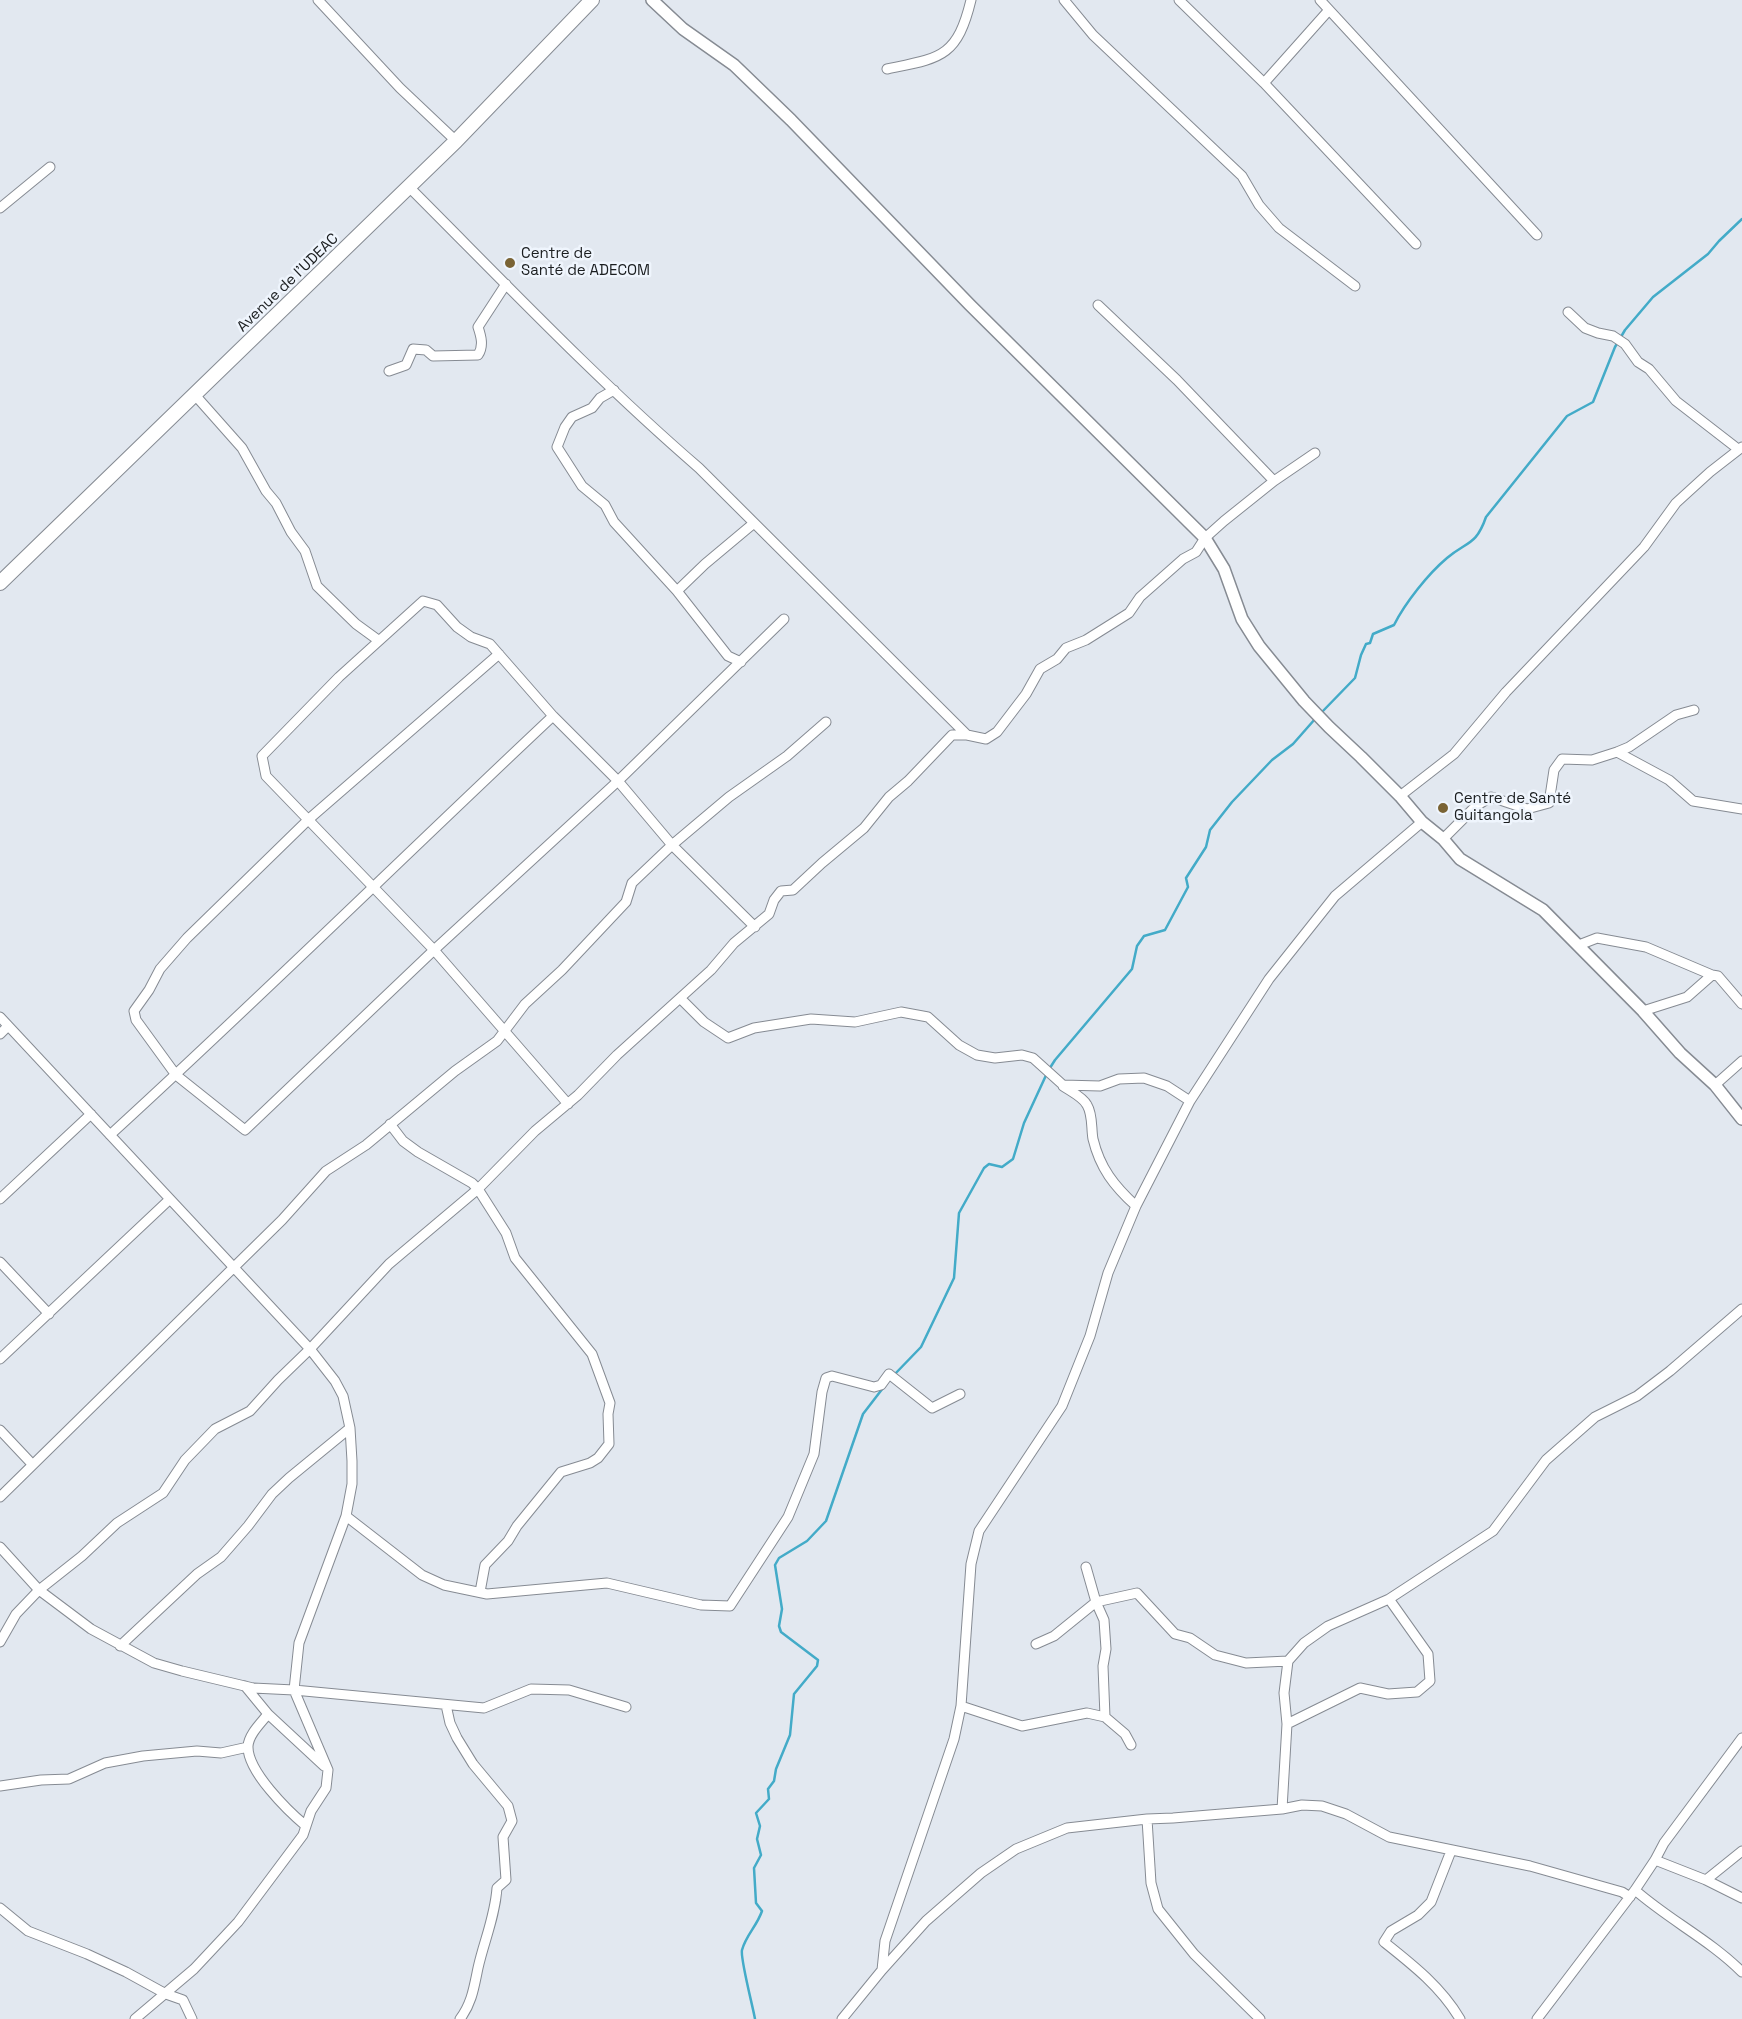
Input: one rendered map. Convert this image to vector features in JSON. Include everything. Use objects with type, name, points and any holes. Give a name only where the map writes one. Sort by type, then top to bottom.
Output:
[{"type":"main road","name":"Avenue de I'UDEAC","points":[[0,583],[456,141],[592,0]]},
{"type":"street","points":[[318,0],[393,81],[456,141]]},
{"type":"street","points":[[652,0],[683,29],[734,65],[791,120],[970,305],[1205,538],[1224,569],[1242,620],[1259,646],[1304,701],[1329,727],[1362,756],[1422,822],[1442,838],[1460,859],[1543,910],[1643,1011],[1680,1053],[1714,1085],[1742,1119]]},
{"type":"street","points":[[887,69],[929,61],[942,54],[952,45],[960,33],[971,0]]},
{"type":"street","points":[[1064,0],[1093,35],[1242,176],[1260,205],[1280,228],[1356,286]]},
{"type":"street","points":[[1179,0],[1264,83],[1416,244]]},
{"type":"street","points":[[1320,0],[1537,235]]},
{"type":"street","points":[[1264,83],[1329,10]]},
{"type":"street","points":[[0,208],[50,167]]},
{"type":"street","points":[[409,187],[614,390],[666,440],[699,468],[968,735]]},
{"type":"street","points":[[389,370],[406,365],[413,349],[426,350],[433,356],[478,355],[481,351],[481,339],[478,327],[506,284]]},
{"type":"street","points":[[1098,305],[1177,380],[1274,481]]},
{"type":"street","points":[[1400,796],[1454,754],[1506,692],[1644,547],[1676,503],[1740,448],[1676,401],[1649,369],[1638,362],[1625,344],[1613,336],[1598,334],[1585,328],[1568,312]]},
{"type":"street","points":[[614,390],[600,398],[592,408],[572,417],[557,447],[582,486],[605,505],[620,528],[677,591],[728,656],[741,662]]},
{"type":"street","points":[[195,395],[242,448],[266,491],[276,503],[291,532],[305,551],[317,586],[356,624],[378,640]]},
{"type":"street","points":[[0,1642],[16,1614],[39,1590],[82,1556],[117,1523],[163,1493],[185,1460],[215,1429],[250,1411],[278,1380],[310,1350],[389,1264],[478,1189],[535,1131],[568,1104],[617,1055],[711,970],[734,943],[769,914],[774,900],[781,891],[793,890],[864,828],[889,797],[908,781],[952,735],[968,735],[986,739],[998,732],[1026,694],[1040,669],[1057,659],[1066,648],[1086,640],[1129,613],[1140,597],[1183,558],[1196,552],[1205,538],[1224,521],[1274,481],[1315,452]]},
{"type":"street","points":[[677,591],[710,559],[754,523]]},
{"type":"street","points":[[568,1104],[434,950],[266,776],[262,756],[378,640],[423,601],[429,601],[436,605],[457,627],[471,637],[490,644],[553,716],[618,781],[672,845],[754,928]]},
{"type":"street","points":[[499,654],[309,820],[169,957],[134,1011],[136,1020],[176,1075],[245,1130],[434,950],[618,781],[784,619]]},
{"type":"street","points":[[1442,838],[1476,806],[1491,797],[1527,809],[1549,803],[1554,770],[1562,759],[1592,760],[1617,752],[1629,747],[1676,715],[1694,710]]},
{"type":"street","points":[[110,1135],[176,1075],[553,716]]},
{"type":"street","points":[[0,1496],[282,1220],[326,1171],[366,1145],[455,1070],[497,1041],[526,1004],[562,970],[626,902],[632,883],[672,845],[729,797],[787,756],[826,722]]},
{"type":"street","points":[[1617,752],[1669,780],[1693,801],[1742,809]]},
{"type":"street","points":[[882,1970],[885,1941],[954,1740],[961,1706],[972,1564],[979,1531],[1062,1406],[1090,1336],[1108,1273],[1136,1206],[1190,1101],[1269,979],[1335,896],[1422,822]]},
{"type":"street","points":[[1579,945],[1597,938],[1646,947],[1718,976],[1742,1004]]},
{"type":"street","points":[[1643,1011],[1687,997],[1712,975]]},
{"type":"street","points":[[681,998],[704,1022],[728,1038],[754,1028],[811,1019],[855,1022],[901,1012],[928,1018],[959,1045],[977,1055],[995,1058],[1022,1055],[1033,1058],[1063,1085],[1087,1103],[1091,1116],[1093,1139],[1102,1164],[1114,1186],[1136,1206]]},
{"type":"street","points":[[0,1017],[310,1350],[335,1381],[343,1396],[350,1428],[352,1484],[346,1516],[300,1643],[294,1690],[328,1770],[326,1788],[312,1811],[303,1836],[238,1922],[194,1969],[135,2019]]},
{"type":"street","points":[[0,1034],[8,1026]]},
{"type":"street","points":[[1714,1085],[1742,1060]]},
{"type":"street","points":[[1063,1085],[1100,1086],[1119,1079],[1144,1078],[1168,1086],[1190,1101]]},
{"type":"street","points":[[0,1199],[91,1114]]},
{"type":"street","points":[[390,1124],[403,1141],[418,1152],[472,1183],[478,1189],[506,1233],[516,1258],[592,1354],[602,1386],[610,1402],[608,1414],[609,1444],[598,1458],[590,1463],[561,1472],[517,1526],[508,1541],[485,1565],[480,1592]]},
{"type":"street","points":[[0,1359],[170,1200]]},
{"type":"street","points":[[0,1262],[49,1314]]},
{"type":"street","points":[[1282,1809],[1287,1724],[1284,1693],[1288,1661],[1304,1643],[1328,1626],[1389,1599],[1493,1532],[1546,1460],[1595,1418],[1637,1396],[1670,1371],[1742,1309]]},
{"type":"street","points":[[346,1516],[422,1575],[444,1585],[487,1594],[607,1583],[701,1605],[730,1606],[788,1517],[814,1454],[822,1392],[826,1378],[832,1376],[874,1387],[881,1385],[892,1377],[932,1408],[960,1394]]},
{"type":"street","points":[[120,1646],[197,1574],[221,1557],[272,1494],[288,1478],[350,1428]]},
{"type":"street","points":[[0,1430],[32,1464]]},
{"type":"street","points":[[0,1547],[39,1590],[91,1630],[154,1663],[182,1672],[253,1688],[294,1690],[484,1708],[531,1689],[569,1690],[626,1707]]},
{"type":"street","points":[[1086,1567],[1096,1602],[1104,1620],[1106,1648],[1103,1666],[1105,1717]]},
{"type":"street","points":[[1036,1644],[1054,1636],[1096,1602],[1138,1593],[1175,1634],[1190,1638],[1215,1655],[1246,1663],[1288,1661]]},
{"type":"street","points":[[1287,1724],[1360,1688],[1388,1694],[1417,1692],[1430,1681],[1428,1654],[1389,1599]]},
{"type":"street","points":[[245,1686],[268,1714],[328,1770]]},
{"type":"street","points":[[446,1705],[450,1723],[457,1738],[473,1764],[508,1806],[512,1821],[504,1837],[506,1880],[497,1888],[496,1908],[478,1968],[473,1995],[460,2019]]},
{"type":"street","points":[[961,1706],[1022,1726],[1087,1713],[1105,1717],[1125,1734],[1131,1745]]},
{"type":"street","points":[[268,1714],[252,1736],[248,1747],[254,1765],[262,1779],[291,1813],[306,1826]]},
{"type":"street","points":[[1537,2019],[1632,1894],[1664,1843],[1742,1738]]},
{"type":"street","points":[[0,1786],[41,1780],[69,1779],[105,1763],[143,1756],[221,1752],[248,1747]]},
{"type":"street","points":[[842,2019],[882,1970],[926,1921],[981,1873],[1016,1849],[1067,1828],[1147,1819],[1282,1809],[1302,1805],[1322,1806],[1346,1814],[1390,1837],[1530,1866],[1632,1894],[1702,1939],[1742,1972]]},
{"type":"street","points":[[1147,1819],[1151,1883],[1158,1909],[1194,1954],[1260,2019]]},
{"type":"street","points":[[1451,1851],[1431,1902],[1418,1915],[1391,1931],[1384,1942],[1428,1978],[1450,2002],[1460,2019]]},
{"type":"street","points":[[1706,1880],[1742,1851]]},
{"type":"street","points":[[1655,1860],[1706,1880],[1742,1898]]},
{"type":"street","points":[[0,1908],[28,1930],[126,1972],[166,1994],[183,2000],[192,2019]]},
{"type":"waterway","points":[[1321,713],[1355,678],[1361,655],[1366,644],[1370,643],[1373,634],[1394,625],[1411,598],[1432,572],[1447,558],[1475,538],[1486,517],[1567,416],[1593,402],[1615,347],[1625,330],[1653,297],[1708,254],[1742,219]]},
{"type":"waterway","points":[[893,1376],[921,1347],[954,1278],[959,1213],[984,1168],[989,1164],[1002,1167],[1013,1159],[1024,1123],[1048,1071],[1055,1060],[1132,969],[1137,946],[1144,936],[1165,930],[1188,887],[1186,878],[1206,847],[1210,830],[1232,802],[1272,760],[1293,744],[1315,719]]},
{"type":"waterway","points":[[755,2019],[742,1950],[762,1911],[756,1903],[754,1868],[761,1855],[757,1839],[760,1826],[756,1813],[769,1799],[768,1789],[774,1781],[776,1769],[790,1735],[794,1694],[817,1666],[818,1660],[781,1632],[779,1626],[782,1609],[775,1565],[779,1558],[807,1541],[826,1521],[863,1414],[883,1388]]},
{"type":"place","name":"Centre de Santé de ADECOM","points":[[510,263]]},
{"type":"place","name":"Centre de Santé Guitangola","points":[[1443,808]]}]
